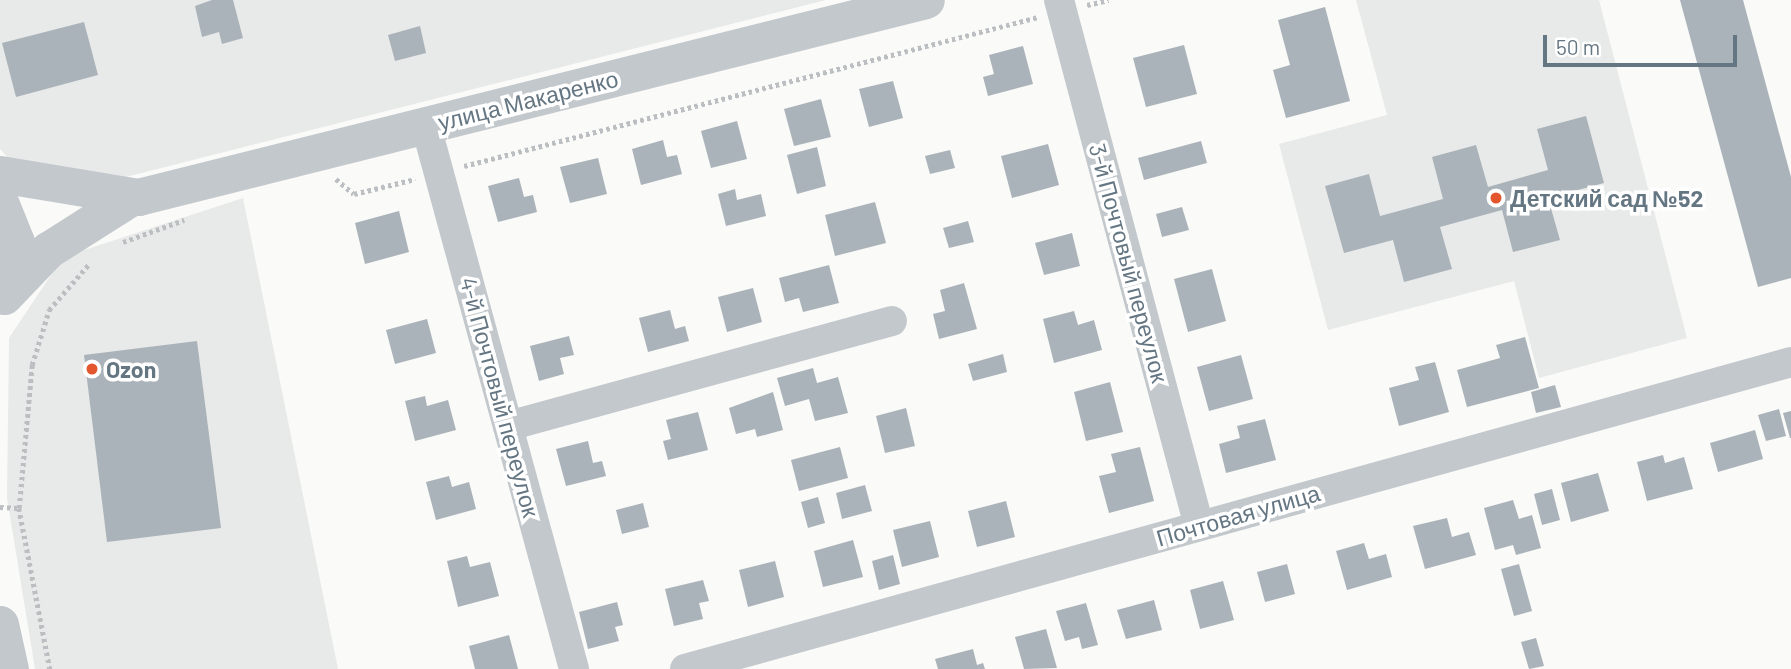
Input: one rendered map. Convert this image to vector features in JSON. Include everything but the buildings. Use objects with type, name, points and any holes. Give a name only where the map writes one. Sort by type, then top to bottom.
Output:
[{"type":"street","name":"улица Макаренко","points":[[2,299],[48,250],[130,198],[926,0]]},
{"type":"street","name":"3-й Почтовый переулок","points":[[1060,5],[1199,526]]},
{"type":"street","name":"4-й Почтовый переулок","points":[[426,126],[574,669]]},
{"type":"street","name":"улица Макаренко","points":[[0,174],[130,198]]},
{"type":"street","points":[[0,202],[16,242],[15,270],[2,299]]},
{"type":"street","points":[[508,426],[892,321]]},
{"type":"street","name":"Почтовая улица","points":[[685,669],[1791,362]]},
{"type":"street","points":[[0,624],[10,669]]},
{"type":"path","points":[[333,177],[354,194],[1060,5],[1108,0]]},
{"type":"path","points":[[110,247],[191,218]]},
{"type":"path","points":[[50,669],[19,508],[32,365],[49,310],[99,253]]},
{"type":"path","points":[[0,507],[19,508]]},
{"type":"shaded area","points":[[0,0],[826,0],[102,183],[10,160],[0,149]]},
{"type":"shaded area","points":[[1356,0],[1599,0],[1687,338],[1539,378],[1514,281],[1328,330],[1279,144],[1387,115]]},
{"type":"shaded area","points":[[243,198],[338,669],[35,669],[7,498],[9,338],[63,257]]},
{"type":"place","name":"Детский сад №52","points":[[1496,198]]},
{"type":"place","name":"Ozon","points":[[92,369]]}]
